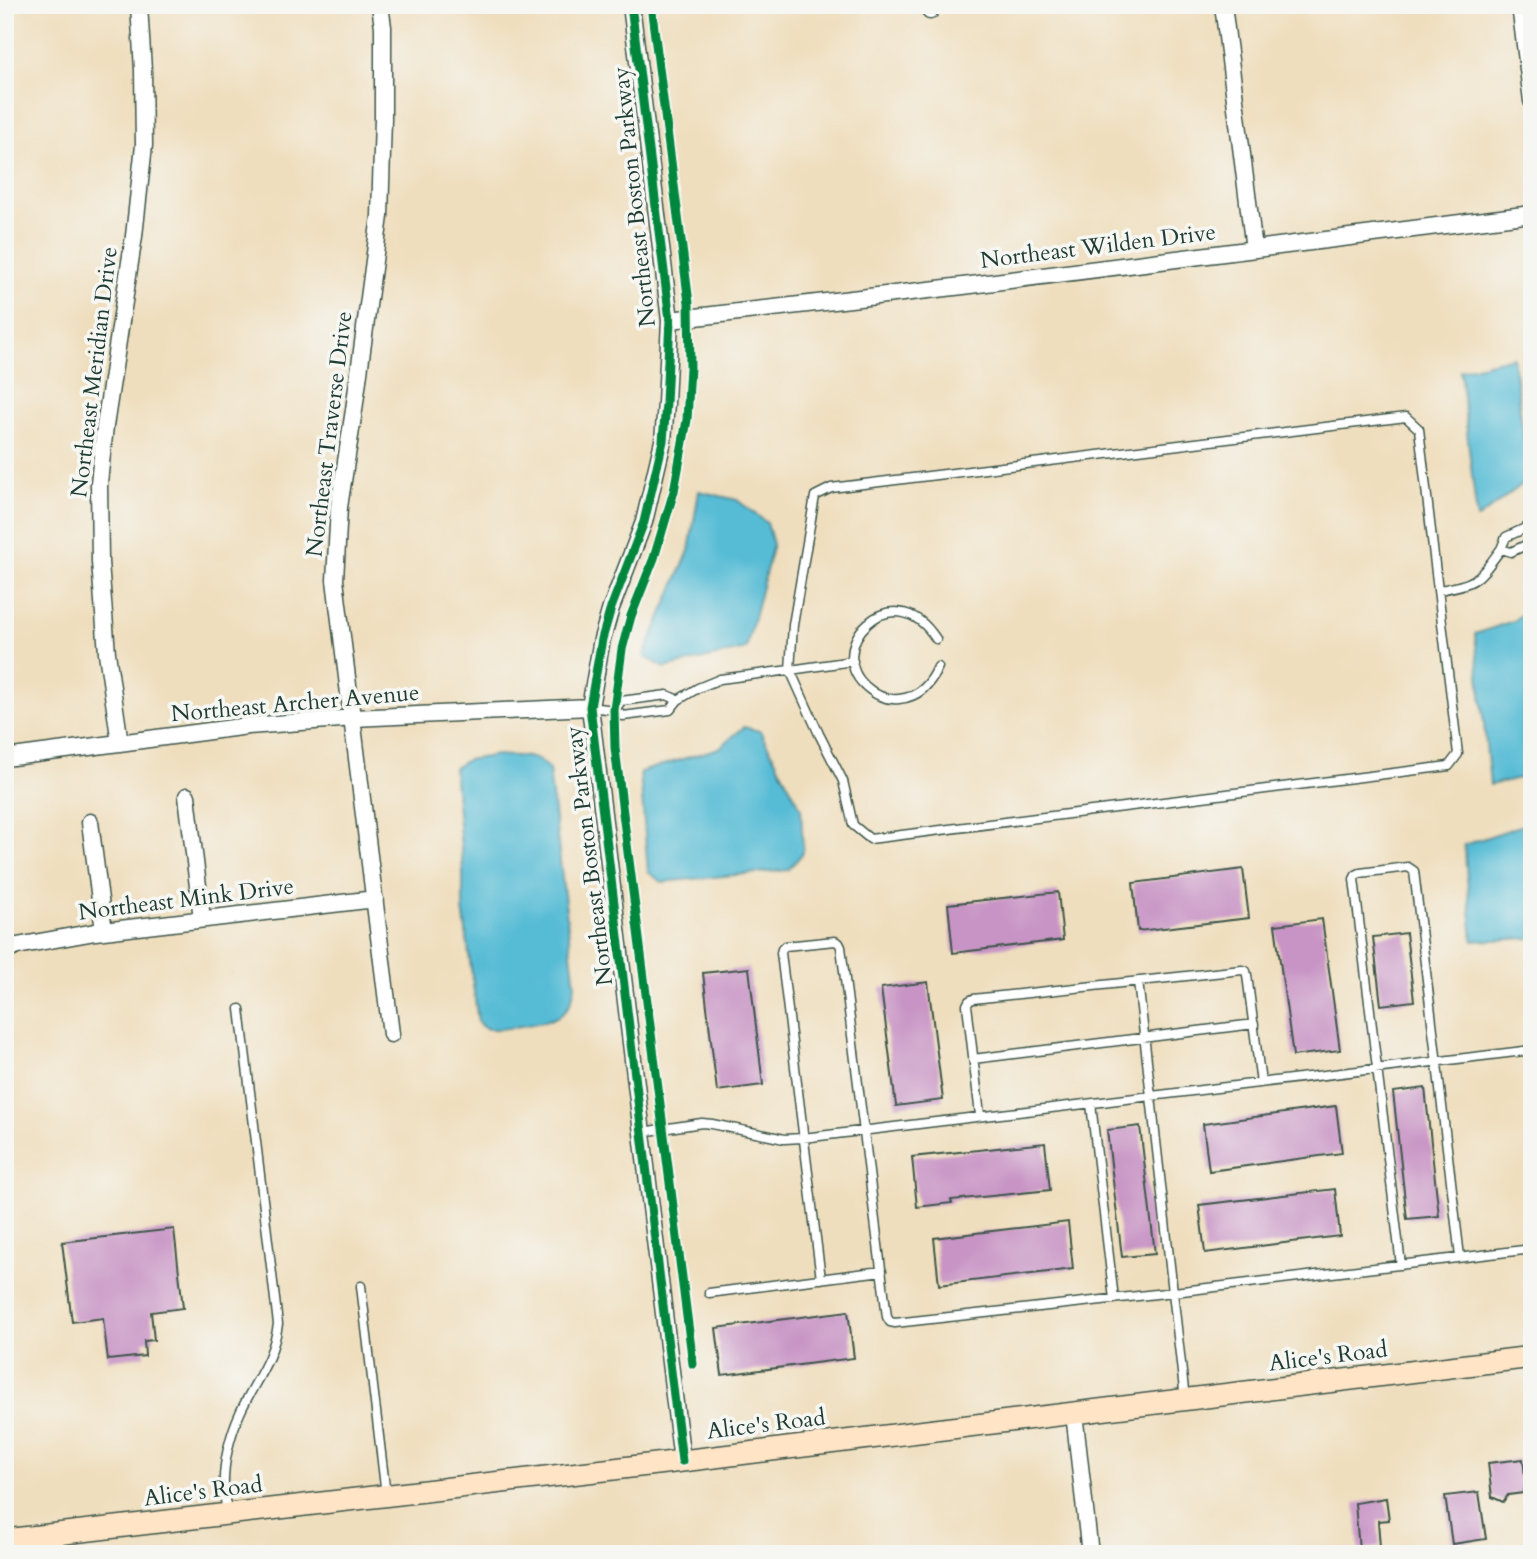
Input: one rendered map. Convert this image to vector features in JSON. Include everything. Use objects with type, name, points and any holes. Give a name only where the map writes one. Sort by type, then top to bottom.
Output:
[{"type":"main road","name":"Alice's Road","points":[[5,1540],[682,1461],[1532,1357]]},
{"type":"street","name":"Northeast Meridian Drive","points":[[120,743],[107,653],[101,575],[99,483],[144,145],[139,5]]},
{"type":"street","name":"Northeast Traverse Drive","points":[[380,5],[383,27],[380,216],[339,507],[335,580],[391,1034]]},
{"type":"street","name":"Northeast Boston Parkway","points":[[631,5],[670,320],[663,440],[644,522],[602,639],[590,707],[682,1461]]},
{"type":"street","points":[[1223,5],[1254,249]]},
{"type":"street","points":[[1520,5],[1532,101]]},
{"type":"street","name":"Northeast Wilden Drive","points":[[670,320],[964,286],[1532,214]]},
{"type":"street","name":"Northeast Archer Avenue","points":[[5,758],[248,726],[354,718],[590,707]]},
{"type":"street","points":[[187,796],[202,919]]},
{"type":"street","points":[[90,822],[104,931]]},
{"type":"street","name":"Northeast Mink Drive","points":[[5,952],[17,946],[104,931],[375,899]]},
{"type":"street","points":[[1074,1413],[1090,1554]]},
{"type":"lane","points":[[1406,417],[1419,429],[1438,590],[1458,754],[1450,766],[870,839],[853,825],[843,781],[790,670],[793,625],[815,496],[831,488],[1406,417]]},
{"type":"lane","points":[[1438,590],[1469,584],[1481,576],[1501,549],[1506,537],[1532,525]]},
{"type":"lane","points":[[1501,549],[1511,552],[1532,542]]},
{"type":"lane","points":[[936,639],[929,627],[918,618],[891,612],[867,623],[858,634],[853,647],[853,661],[857,675],[866,687],[878,695],[893,699],[908,698],[921,691],[932,680],[938,667]]},
{"type":"lane","points":[[590,707],[615,710],[623,716],[670,710],[678,700],[720,679],[853,661]]},
{"type":"lane","points":[[615,710],[621,701],[667,695],[678,700]]},
{"type":"lane","points":[[1402,1265],[1354,879],[1360,873],[1408,867],[1414,871],[1460,1257]]},
{"type":"lane","points":[[821,1279],[781,953],[785,946],[835,941],[841,947],[887,1317],[890,1322],[1114,1299],[1532,1249]]},
{"type":"lane","points":[[980,1115],[967,1005],[973,999],[1242,970],[1247,975],[1261,1083]]},
{"type":"lane","points":[[1138,981],[1185,1399]]},
{"type":"lane","points":[[228,1514],[224,1486],[232,1434],[240,1413],[269,1359],[278,1324],[240,1009]]},
{"type":"lane","points":[[973,1059],[1254,1024]]},
{"type":"lane","points":[[642,1132],[702,1123],[775,1138],[803,1138],[1532,1050]]},
{"type":"lane","points":[[1091,1104],[1114,1299]]},
{"type":"lane","points":[[709,1293],[882,1271]]},
{"type":"lane","points":[[360,1286],[386,1496]]},
{"type":"water","points":[[1513,357],[1529,479],[1477,519],[1460,370]]},
{"type":"water","points":[[699,491],[737,500],[767,523],[773,544],[746,649],[665,668],[644,656],[689,551]]},
{"type":"water","points":[[1532,606],[1532,775],[1490,785],[1475,634],[1513,621]]},
{"type":"water","points":[[744,727],[760,731],[801,808],[803,853],[788,870],[662,882],[648,872],[640,772],[719,748]]},
{"type":"water","points":[[498,755],[533,758],[549,770],[575,985],[570,1004],[557,1017],[528,1025],[491,1029],[478,1022],[463,909],[463,870],[454,768],[467,760]]},
{"type":"water","points":[[1532,822],[1532,938],[1473,941],[1464,845]]},
{"type":"building","points":[[1243,869],[1249,918],[1138,931],[1133,883]]},
{"type":"building","points":[[1058,892],[1063,940],[953,953],[948,904]]},
{"type":"building","points":[[1322,919],[1340,1050],[1293,1056],[1275,925]]},
{"type":"building","points":[[1406,933],[1414,1001],[1381,1005],[1373,937]]},
{"type":"building","points":[[749,968],[763,1085],[717,1091],[703,973]]},
{"type":"building","points":[[928,982],[943,1100],[896,1106],[881,988]]},
{"type":"building","points":[[1425,1088],[1439,1216],[1407,1219],[1393,1092]]},
{"type":"building","points":[[1336,1106],[1342,1153],[1209,1171],[1203,1124]]},
{"type":"building","points":[[1140,1126],[1155,1254],[1122,1257],[1107,1130]]},
{"type":"building","points":[[1045,1143],[1050,1190],[951,1200],[952,1203],[917,1207],[912,1157]]},
{"type":"building","points":[[1335,1189],[1340,1236],[1205,1253],[1199,1205]]},
{"type":"building","points":[[1068,1222],[1073,1269],[939,1285],[934,1238]]},
{"type":"building","points":[[174,1229],[183,1308],[151,1312],[154,1340],[144,1341],[145,1356],[108,1360],[103,1318],[72,1322],[62,1242]]},
{"type":"building","points":[[848,1311],[854,1358],[722,1375],[716,1328]]},
{"type":"building","points":[[1523,1459],[1526,1485],[1523,1493],[1508,1495],[1503,1502],[1492,1497],[1488,1463]]},
{"type":"building","points":[[1479,1492],[1486,1539],[1452,1544],[1445,1496]]},
{"type":"building","points":[[1386,1498],[1389,1520],[1378,1521],[1380,1547],[1359,1550],[1355,1503]]},
{"type":"cycle path","points":[[631,5],[670,320],[666,403],[663,441],[644,522],[611,608],[602,639],[590,707],[682,1461]]},
{"type":"cycle path","points":[[651,5],[689,303],[690,367],[687,420],[674,491],[622,649],[614,710],[615,748],[693,1364]]}]
